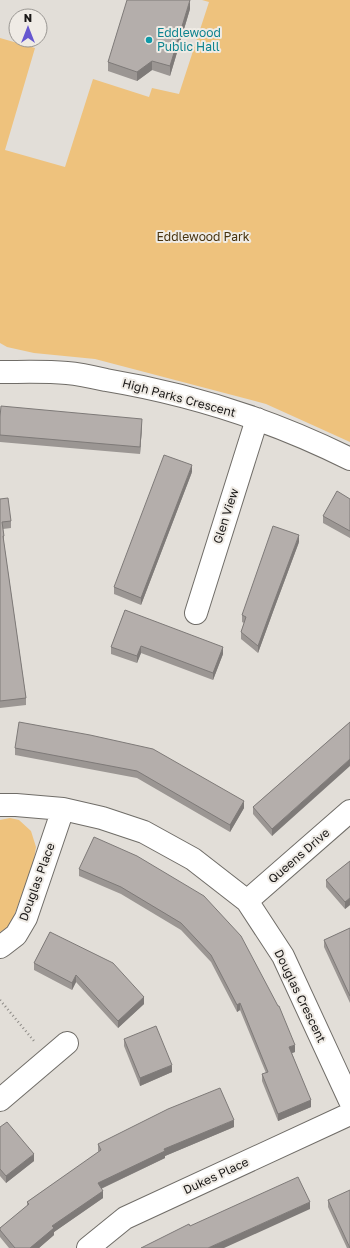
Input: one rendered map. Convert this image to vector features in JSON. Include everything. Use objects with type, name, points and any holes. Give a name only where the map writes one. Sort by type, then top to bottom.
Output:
[{"type":"street","name":"High Parks Crescent","points":[[0,372],[66,373],[135,384],[198,400],[257,419],[324,446],[350,460]]},
{"type":"street","name":"Glen View","points":[[196,612],[257,419]]},
{"type":"street","name":"Douglas Crescent","points":[[0,805],[16,805],[63,810],[102,818],[144,832],[193,859],[247,901],[283,956],[350,1101]]},
{"type":"street","name":"Douglas Place","points":[[0,947],[16,935],[26,918],[63,810]]},
{"type":"street","name":"Queens Drive","points":[[247,901],[350,811]]},
{"type":"street","points":[[0,1100],[67,1043]]},
{"type":"street","name":"Dukes Place","points":[[88,1248],[125,1218],[350,1114]]},
{"type":"path","points":[[0,1000],[49,1059]]},
{"type":"green space","name":"Eddlewood Park","points":[[202,0],[350,0],[350,442],[266,404],[95,359],[34,353],[7,347],[0,343],[0,38],[8,40],[8,48],[35,48],[5,150],[65,167],[93,79],[149,97],[152,88],[179,94],[209,2]]},
{"type":"green space","points":[[10,818],[19,820],[31,831],[36,847],[33,866],[10,926],[0,932],[0,820]]},
{"type":"building","name":"Eddlewood Public Hall","points":[[127,0],[190,0],[170,66],[152,61],[137,72],[108,62]]},
{"type":"building","points":[[1,406],[142,419],[140,447],[0,435]]},
{"type":"building","points":[[164,455],[192,465],[141,598],[114,587]]},
{"type":"building","points":[[337,491],[350,499],[350,531],[323,516]]},
{"type":"building","points":[[8,498],[11,521],[2,522],[3,536],[26,698],[0,701],[0,499]]},
{"type":"building","points":[[273,526],[299,535],[258,646],[241,632],[246,617],[242,615]]},
{"type":"building","points":[[125,610],[223,647],[213,673],[141,646],[137,656],[111,647]]},
{"type":"building","points":[[19,722],[90,735],[153,749],[244,801],[230,825],[137,771],[15,748]]},
{"type":"building","points":[[350,722],[350,759],[272,829],[253,807]]},
{"type":"building","points":[[94,837],[137,856],[204,896],[241,936],[279,1006],[295,1045],[289,1047],[311,1100],[278,1114],[262,1074],[268,1072],[240,1003],[237,1005],[211,955],[181,923],[121,887],[79,869]]},
{"type":"building","points":[[350,861],[350,898],[345,902],[326,880]]},
{"type":"building","points":[[350,928],[350,996],[324,940]]},
{"type":"building","points":[[50,932],[113,963],[144,997],[118,1021],[76,975],[72,983],[34,963]]},
{"type":"building","points":[[156,1026],[172,1065],[140,1078],[124,1039]]},
{"type":"building","points":[[220,1088],[234,1120],[164,1149],[165,1151],[98,1183],[103,1191],[52,1226],[54,1228],[30,1248],[15,1248],[0,1230],[0,1228],[29,1204],[27,1202],[101,1150],[98,1144],[168,1109]]},
{"type":"building","points":[[7,1122],[34,1154],[6,1176],[0,1169],[0,1127]]},
{"type":"building","points":[[298,1177],[310,1202],[208,1248],[141,1248],[189,1224],[190,1226]]},
{"type":"building","points":[[350,1190],[350,1248],[328,1200]]},
{"type":"place","name":"Eddlewood Public Hall","points":[[149,40]]}]
